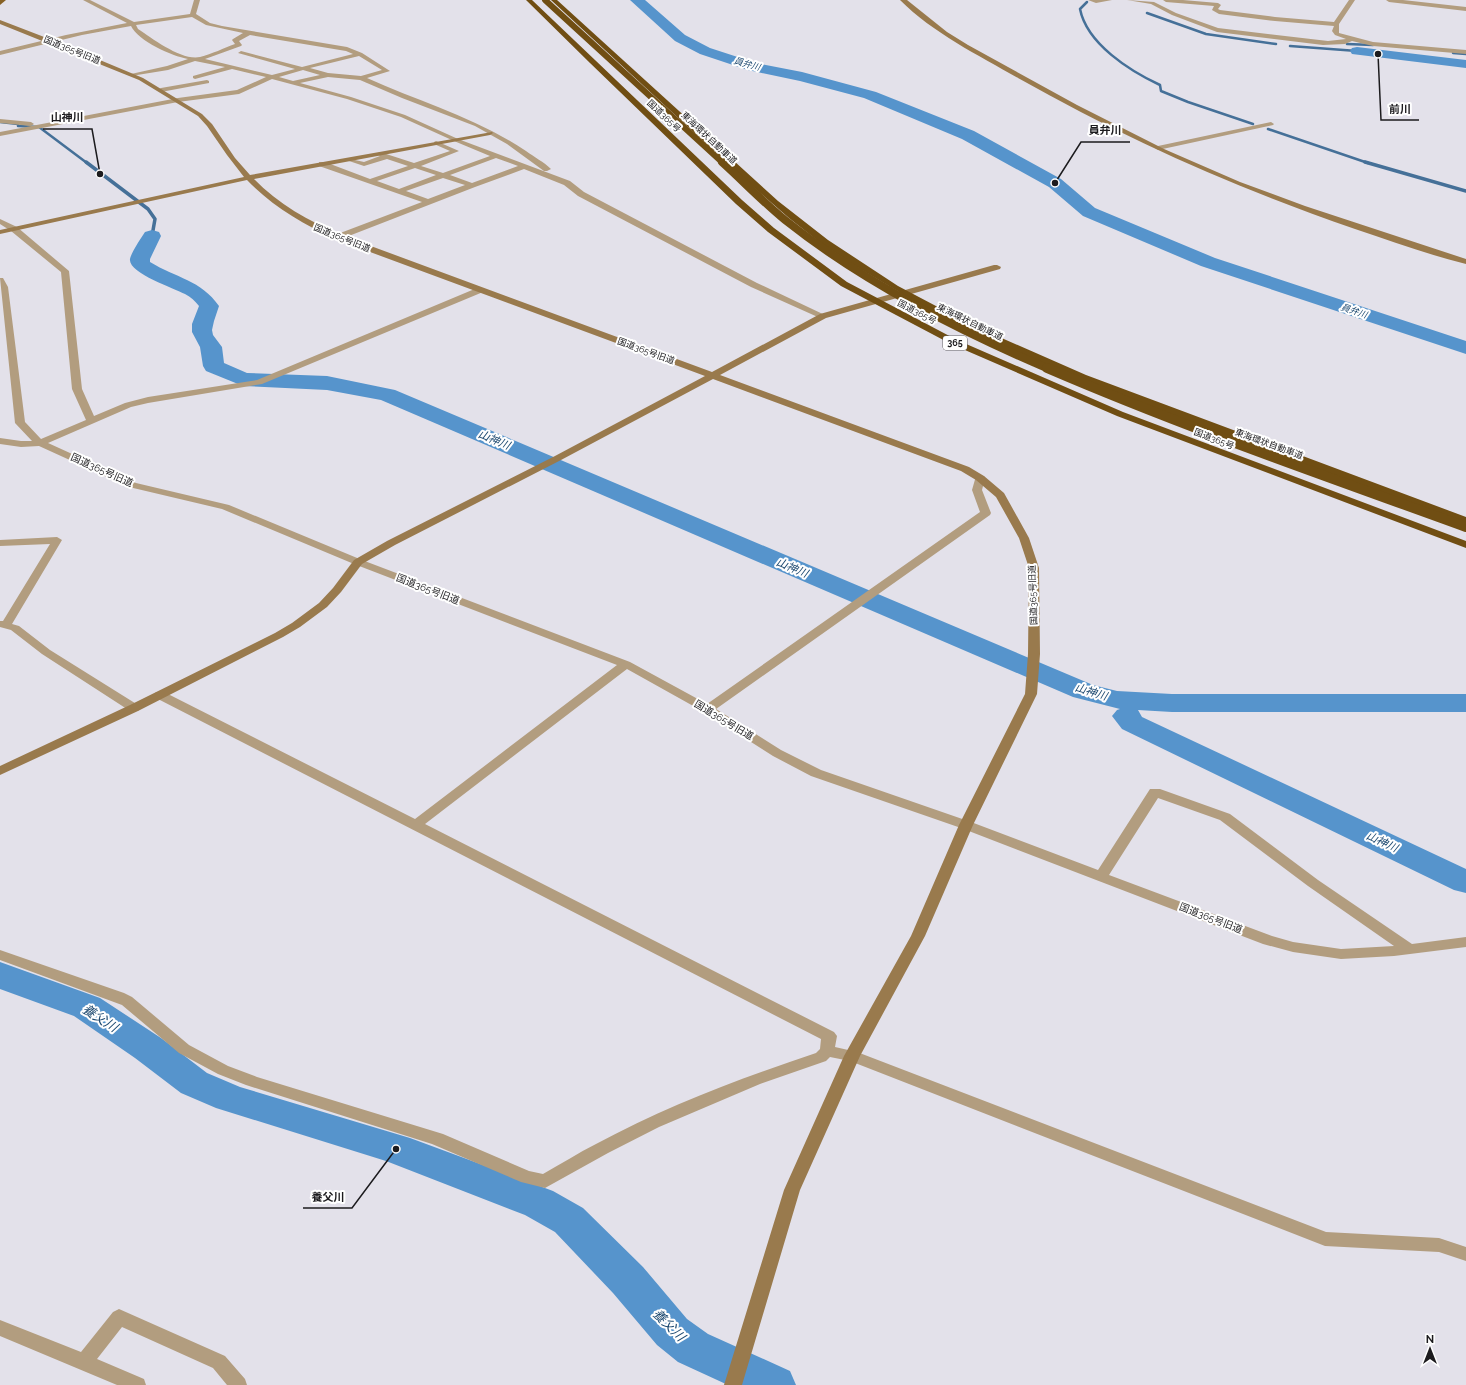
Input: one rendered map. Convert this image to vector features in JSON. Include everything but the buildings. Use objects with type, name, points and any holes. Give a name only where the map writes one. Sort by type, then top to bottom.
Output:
[{"type":"highway","name":"国道365号","points":[[530,0],[592,62],[738,202],[806,258],[844,284],[954,342],[1113,411],[1466,545]]},
{"type":"highway","name":"東海環状自動車道","points":[[545,0],[784,219],[838,258],[913,304],[963,330],[1027,360],[1102,392],[1192,427],[1466,527]]},
{"type":"highway","name":"国道365号","points":[[554,0],[732,164],[799,223],[849,258],[904,292],[972,328],[1072,373],[1121,393],[1466,521]]},
{"type":"main road","points":[[0,3],[3,0]]},
{"type":"street","points":[[86,0],[133,24],[136,30],[164,50],[196,59],[232,66],[346,97],[403,116],[456,140],[567,183]]},
{"type":"street","points":[[193,15],[198,0]]},
{"type":"street","points":[[903,0],[944,32],[1101,120],[1158,148],[1206,170],[1268,194],[1396,240],[1466,262]]},
{"type":"street","points":[[1091,0],[1109,0]]},
{"type":"street","points":[[1130,0],[1152,3],[1174,14],[1217,30],[1330,43]]},
{"type":"street","points":[[1152,3],[1166,0],[1203,2],[1218,5],[1215,10],[1219,12],[1275,19],[1336,24]]},
{"type":"street","points":[[1352,0],[1336,24],[1337,26],[1335,31],[1337,34],[1373,44],[1466,52]]},
{"type":"street","points":[[1390,0],[1466,9]]},
{"type":"street","points":[[0,53],[133,24],[193,15],[208,24],[220,28],[333,46],[360,54],[387,71],[361,78]]},
{"type":"street","name":"国道365号旧道","points":[[0,22],[133,75],[200,114],[248,178],[274,200],[310,225],[338,237],[480,290],[965,469],[980,478],[1000,494],[1024,538],[1034,568],[1034,654],[1031,694],[966,825]]},
{"type":"street","points":[[133,75],[168,68],[240,45],[235,40],[250,32]]},
{"type":"street","points":[[1285,44],[1345,42],[1351,39]]},
{"type":"street","points":[[241,53],[258,59]]},
{"type":"street","points":[[0,134],[178,100],[239,92],[273,77],[329,60],[360,54]]},
{"type":"street","points":[[196,78],[232,66],[273,56]]},
{"type":"street","points":[[265,58],[328,75],[361,78],[404,97],[477,125],[509,143],[586,197],[754,285],[823,316]]},
{"type":"street","points":[[293,82],[328,75]]},
{"type":"street","points":[[161,90],[209,82]]},
{"type":"street","points":[[0,121],[44,126]]},
{"type":"street","points":[[1158,148],[1271,124]]},
{"type":"street","points":[[0,232],[248,178],[348,159],[364,164],[383,155],[490,133]]},
{"type":"street","points":[[371,181],[456,151],[436,143]]},
{"type":"street","points":[[383,155],[472,185]]},
{"type":"street","points":[[400,191],[498,155]]},
{"type":"street","points":[[322,164],[430,202]]},
{"type":"street","points":[[338,237],[472,185],[526,166]]},
{"type":"street","points":[[0,221],[14,229],[65,271],[77,389],[91,420]]},
{"type":"street","points":[[0,771],[134,708],[296,625],[323,605],[337,590],[358,562],[391,543],[558,458],[823,316],[996,267]]},
{"type":"street","name":"国道365号旧道","points":[[0,280],[4,286],[20,423],[40,443],[133,485],[225,507],[358,562],[626,664],[708,709],[777,753],[816,773],[966,825],[1268,940],[1293,947],[1341,954],[1409,949],[1466,942]]},
{"type":"street","points":[[0,441],[21,444],[40,443],[128,405],[148,400],[259,382],[480,290]]},
{"type":"street","points":[[708,709],[986,513],[977,490],[980,478]]},
{"type":"street","points":[[0,543],[57,540],[31,586],[3,624],[15,628],[46,652],[134,708]]},
{"type":"street","points":[[416,825],[626,664]]},
{"type":"street","points":[[0,955],[100,989],[127,1001],[184,1049],[223,1070],[436,1139],[527,1177],[545,1181],[602,1148],[653,1122],[754,1080],[821,1057],[827,1051],[829,1036],[160,695]]},
{"type":"street","points":[[1101,877],[1155,792],[1225,817],[1313,883],[1409,949]]},
{"type":"street","points":[[733,1385],[792,1190],[852,1056],[918,936],[966,825]]},
{"type":"street","points":[[827,1051],[852,1056],[1325,1239],[1439,1245],[1466,1254]]},
{"type":"street","points":[[84,1362],[119,1317],[219,1362],[238,1385]]},
{"type":"street","points":[[0,1328],[137,1385]]},
{"type":"waterway","name":"員弁川","points":[[637,0],[680,38],[705,51],[753,67],[802,77],[870,95],[968,135],[1055,183],[1089,212],[1208,262],[1466,348]]},
{"type":"waterway","points":[[1087,2],[1080,9],[1084,22],[1100,45],[1123,64],[1160,85],[1161,91],[1188,102],[1253,124]]},
{"type":"waterway","points":[[1147,13],[1206,34],[1276,44]]},
{"type":"waterway","points":[[1347,44],[1373,45]]},
{"type":"waterway","points":[[1290,46],[1357,51]]},
{"type":"waterway","points":[[1357,51],[1466,64]]},
{"type":"waterway","points":[[1453,53],[1466,54]]},
{"type":"waterway","name":"山神川","points":[[0,122],[18,124],[18,126],[39,127],[87,163]]},
{"type":"waterway","points":[[1268,129],[1365,162]]},
{"type":"waterway","name":"山神川","points":[[86,162],[148,209],[155,219],[152,236]]},
{"type":"waterway","points":[[1365,162],[1466,191]]},
{"type":"waterway","name":"山神川","points":[[152,236],[140,259],[141,265],[192,290],[201,296],[209,306],[203,321],[202,330],[203,335],[211,347],[214,366],[243,379],[327,383],[387,395],[1083,691],[1116,700],[1172,703],[1466,703]]},
{"type":"waterway","name":"山神川","points":[[1127,716],[1132,723],[1466,882]]},
{"type":"waterway","name":"養父川","points":[[0,975],[87,1007],[148,1048],[194,1083],[229,1098],[396,1149],[539,1203],[569,1220],[628,1280],[672,1332],[693,1348],[774,1385]]},
{"type":"place","name":"前川","points":[[1378,54]]},
{"type":"place","name":"山神川","points":[[100,174]]},
{"type":"place","name":"員弁川","points":[[1055,183]]},
{"type":"place","name":"養父川","points":[[396,1149]]}]
